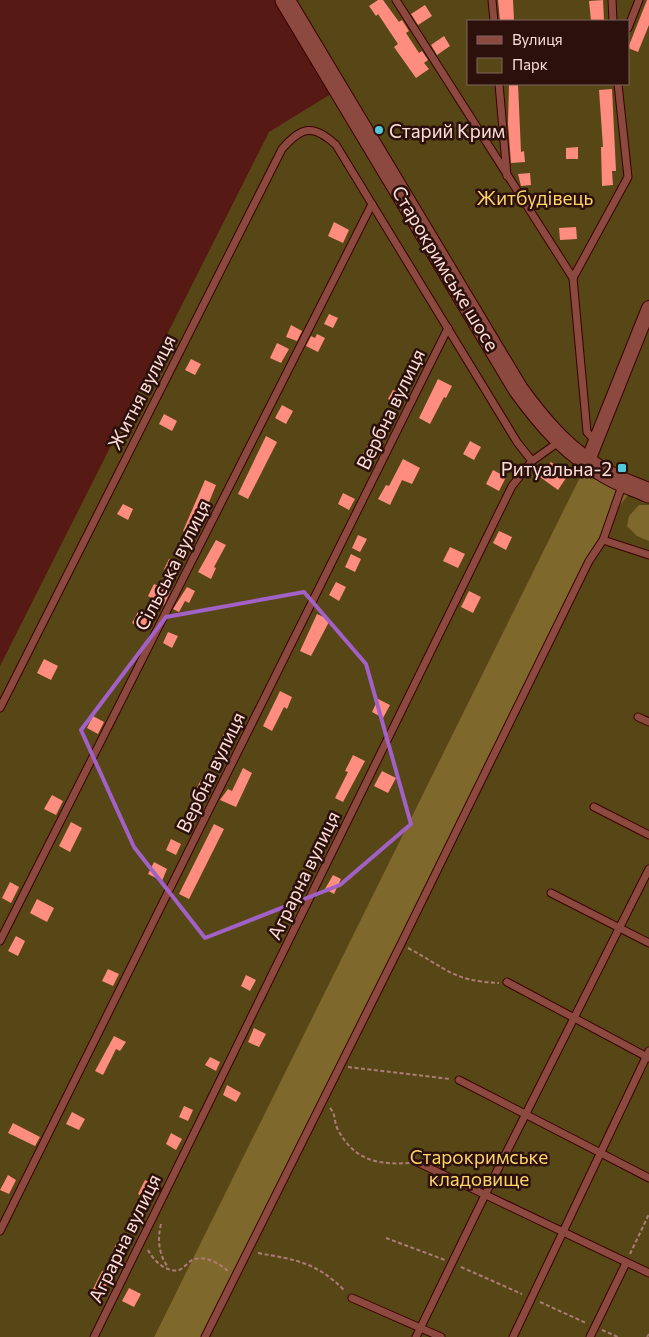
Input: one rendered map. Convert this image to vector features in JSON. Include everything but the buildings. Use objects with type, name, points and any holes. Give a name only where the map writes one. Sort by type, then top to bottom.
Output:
[{"type":"street","name":"Старокримське шосе","points":[[285,0],[518,389],[560,441],[587,464],[623,483],[649,493]]},
{"type":"street","points":[[587,464],[649,308]]},
{"type":"lane","points":[[396,0],[507,178],[573,278],[587,432],[596,442]]},
{"type":"lane","points":[[492,0],[494,20]]},
{"type":"lane","points":[[612,0],[613,20]]},
{"type":"lane","points":[[629,25],[638,0]]},
{"type":"lane","points":[[499,85],[507,178]]},
{"type":"lane","points":[[573,278],[628,177],[618,85]]},
{"type":"lane","name":"Житня вулиця","points":[[0,708],[282,150],[294,135],[306,130],[318,131],[336,145],[372,204]]},
{"type":"lane","points":[[372,204],[517,442],[532,460]]},
{"type":"lane","name":"Сільська вулиця","points":[[0,941],[372,204]]},
{"type":"lane","name":"Вербна вулиця","points":[[0,1230],[448,328]]},
{"type":"lane","name":"Аграрна вулиця","points":[[94,1337],[512,486],[532,460],[560,441]]},
{"type":"lane","points":[[205,1337],[402,944],[588,561],[603,540],[623,483]]},
{"type":"lane","points":[[603,540],[649,555]]},
{"type":"lane","points":[[638,717],[649,722]]},
{"type":"lane","points":[[594,807],[649,835]]},
{"type":"lane","points":[[416,1337],[485,1195],[649,869]]},
{"type":"lane","points":[[551,893],[649,943]]},
{"type":"lane","points":[[507,982],[648,1055],[513,1337]]},
{"type":"lane","points":[[460,1080],[649,1178]]},
{"type":"lane","points":[[419,1163],[649,1274]]},
{"type":"lane","points":[[590,1337],[626,1263]]},
{"type":"lane","points":[[352,1298],[441,1337]]},
{"type":"path","points":[[402,944],[446,972],[463,979],[481,982],[507,982]]},
{"type":"path","points":[[341,1065],[352,1069],[460,1080]]},
{"type":"path","points":[[323,1102],[333,1111],[336,1127],[342,1138],[357,1153],[372,1161],[392,1165],[419,1163]]},
{"type":"path","points":[[626,1263],[649,1214]]},
{"type":"path","points":[[161,1222],[159,1248],[162,1259],[169,1269]]},
{"type":"path","points":[[386,1238],[452,1263],[618,1337]]},
{"type":"path","points":[[142,1239],[152,1258],[169,1269],[179,1270],[195,1259],[209,1259],[235,1277]]},
{"type":"path","points":[[248,1251],[313,1265],[328,1275],[352,1298]]},
{"type":"highlighted area","points":[[304,592],[366,664],[411,824],[340,885],[205,938],[134,847],[81,730],[166,617]]},
{"type":"green space","points":[[285,0],[649,0],[649,1337],[205,1337],[610,519],[634,487],[587,464],[154,1337],[0,1337],[0,666],[269,132],[339,89]]},
{"type":"shaded area","points":[[587,463],[634,487],[610,519],[205,1337],[154,1337]]},
{"type":"shaded area","points":[[639,505],[649,505],[649,541],[637,536],[627,526],[629,516]]},
{"type":"place","name":"Старий Крим","points":[[379,130]]},
{"type":"place","name":"Ритуальна-2","points":[[622,468]]},
{"type":"park label","name":"Житбудівець","points":[[535,197]]},
{"type":"park label","name":"Старокримське кладовище","points":[[479,1167]]}]
